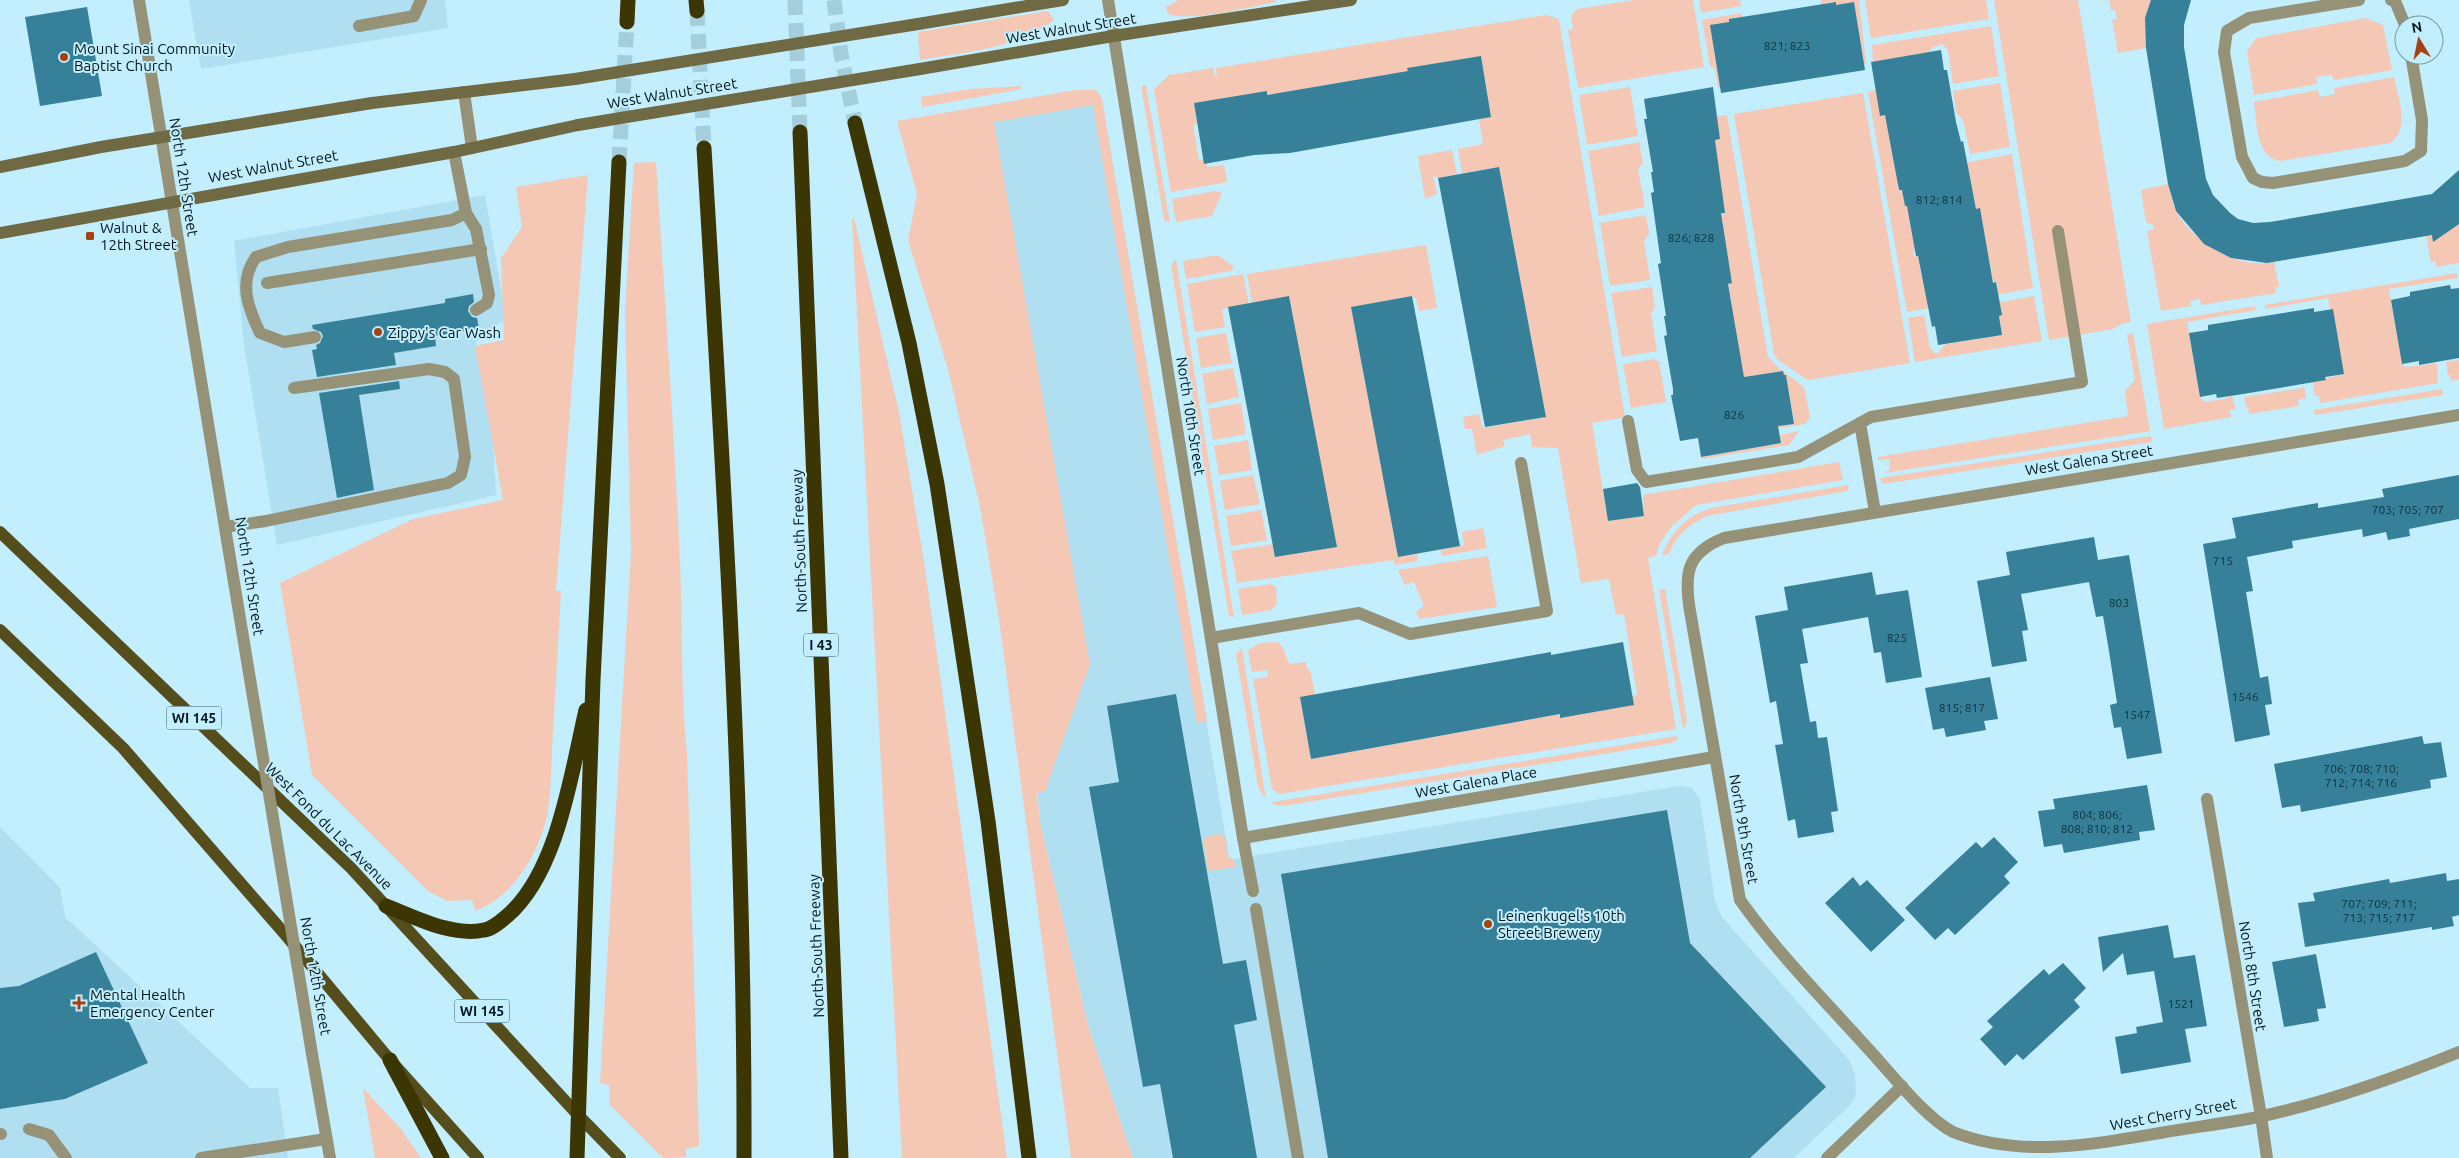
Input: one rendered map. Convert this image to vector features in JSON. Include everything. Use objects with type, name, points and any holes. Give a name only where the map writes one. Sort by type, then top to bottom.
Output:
[{"type":"highway","points":[[627,22],[628,0]]},
{"type":"highway","points":[[855,123],[909,343],[937,484],[986,812],[1029,1158]]},
{"type":"highway","name":"North-South Freeway","points":[[800,132],[841,1158]]},
{"type":"highway","points":[[704,148],[729,568],[744,1021],[744,1158]]},
{"type":"highway","points":[[577,1158],[594,680],[618,162]]},
{"type":"highway","points":[[386,906],[437,926],[472,932],[486,930],[515,908],[530,891],[546,861],[565,797],[594,680]]},
{"type":"highway","points":[[390,1060],[442,1158]]},
{"type":"main road","name":"West Walnut Street","points":[[0,167],[101,147],[162,139],[362,104],[576,79],[1063,0]]},
{"type":"main road","name":"West Walnut Street","points":[[0,232],[454,152],[578,125],[920,70],[1309,3],[1351,0]]},
{"type":"main road","name":"West Fond du Lac Avenue","points":[[0,532],[351,868],[578,1116],[620,1158]]},
{"type":"main road","points":[[0,630],[123,748],[284,933],[390,1060],[478,1158]]},
{"type":"street","name":"North 12th Street","points":[[139,0],[224,528],[330,1158]]},
{"type":"street","points":[[359,26],[414,16],[421,0]]},
{"type":"street","name":"North 10th Street","points":[[1108,0],[1253,891]]},
{"type":"street","points":[[2359,0],[2313,4],[2249,18],[2227,31],[2224,52],[2242,157],[2246,169],[2253,178],[2262,182],[2273,183],[2405,161],[2421,151],[2422,120],[2412,65]]},
{"type":"street","points":[[2390,0],[2395,1],[2402,15]]},
{"type":"street","points":[[464,92],[472,148]]},
{"type":"street","points":[[454,152],[466,213],[476,229],[489,295],[487,303],[476,310]]},
{"type":"street","points":[[315,337],[284,342],[260,333],[251,314],[245,276],[256,257],[269,251],[288,247],[452,220],[466,213]]},
{"type":"street","points":[[1628,421],[1637,470],[1646,482],[1798,457],[1871,417],[2082,382],[2058,231]]},
{"type":"street","points":[[266,284],[481,250]]},
{"type":"street","points":[[224,528],[448,483],[461,475],[465,458],[454,379],[445,372],[429,369],[294,388]]},
{"type":"street","name":"West Galena Street","points":[[1724,538],[2459,415]]},
{"type":"street","points":[[1860,423],[1875,512]]},
{"type":"street","points":[[1211,638],[1359,612],[1410,634],[1547,611],[1521,463]]},
{"type":"street","name":"North 9th Street","points":[[1724,538],[1709,544],[1695,556],[1687,574],[1687,592],[1714,758],[1740,900],[1761,930],[1902,1086]]},
{"type":"street","name":"West Galena Place","points":[[1243,838],[1714,758]]},
{"type":"street","name":"North 8th Street","points":[[2208,799],[2268,1158]]},
{"type":"street","points":[[1256,909],[1298,1158]]},
{"type":"street","name":"West Cherry Street","points":[[1902,1086],[1932,1117],[1951,1131],[1987,1145],[2022,1150],[2076,1147],[2261,1116],[2363,1089],[2459,1052]]},
{"type":"street","points":[[1827,1158],[1902,1086]]},
{"type":"street","points":[[29,1129],[49,1135],[66,1158]]},
{"type":"street","points":[[201,1158],[326,1138]]},
{"type":"shaded area","points":[[189,0],[445,0],[448,28],[201,69]]},
{"type":"shaded area","points":[[1178,0],[1276,0],[1276,2],[1206,15],[1179,16],[1168,14],[1166,7]]},
{"type":"shaded area","points":[[1634,0],[1693,0],[1704,67],[1578,88],[1568,30],[1573,29],[1571,16],[1577,9]]},
{"type":"shaded area","points":[[1699,0],[1740,0],[1741,6],[1701,13]]},
{"type":"shaded area","points":[[1821,0],[1859,0],[1866,64],[1864,64],[1854,2],[1836,5],[1835,2],[1825,3],[1822,7]]},
{"type":"shaded area","points":[[1865,0],[1986,0],[1989,19],[1871,38]]},
{"type":"shaded area","points":[[1994,0],[2078,0],[2131,322],[2121,324],[2113,329],[2049,340]]},
{"type":"shaded area","points":[[2109,0],[2151,0],[2145,18],[2146,48],[2118,53],[2112,19],[2117,19],[2115,10],[2111,10]]},
{"type":"shaded area","points":[[1048,11],[1054,20],[1039,30],[1023,37],[990,48],[920,60],[918,32]]},
{"type":"shaded area","points":[[1742,13],[1743,20],[1740,21],[1739,17],[1729,19],[1720,88],[1718,88],[1715,69],[1710,66],[1702,20]]},
{"type":"shaded area","points":[[1546,15],[1559,19],[1625,417],[1592,423],[1608,521],[1644,516],[1643,495],[1839,462],[1843,480],[1696,505],[1671,527],[1659,545],[1656,556],[1648,558],[1676,729],[1279,794],[1272,789],[1253,679],[1268,677],[1267,670],[1252,672],[1248,650],[1260,643],[1278,642],[1283,648],[1289,664],[1306,662],[1307,669],[1310,669],[1315,695],[1300,698],[1311,759],[1560,714],[1560,717],[1637,695],[1624,614],[1616,615],[1609,579],[1581,583],[1558,448],[1532,447],[1530,434],[1503,440],[1505,446],[1477,455],[1472,429],[1465,429],[1463,417],[1479,414],[1483,428],[1546,417],[1499,167],[1462,173],[1458,149],[1483,144],[1479,119],[1491,117],[1481,56],[1408,68],[1408,71],[1267,95],[1267,92],[1194,103],[1197,123],[1193,124],[1199,160],[1203,159],[1208,167],[1224,165],[1227,182],[1171,192],[1154,89],[1169,75],[1213,68],[1215,76],[1217,75],[1216,68]]},
{"type":"shaded area","points":[[2365,18],[2383,25],[2392,70],[2334,80],[2332,75],[2316,77],[2317,84],[2254,95],[2247,51],[2256,38]]},
{"type":"shaded area","points":[[1991,26],[1999,76],[1953,84],[1948,51],[1943,44],[1931,48],[1930,52],[1873,62],[1872,45]]},
{"type":"shaded area","points":[[2394,77],[2402,122],[2396,137],[2390,143],[2280,161],[2266,153],[2262,146],[2257,128],[2254,102],[2318,90],[2320,97],[2335,94],[2334,88]]},
{"type":"shaded area","points":[[2000,83],[2010,147],[1970,154],[1963,120],[1956,112],[1953,91]]},
{"type":"shaded area","points":[[1146,85],[1170,223],[1164,220],[1142,92],[1142,86]]},
{"type":"shaded area","points":[[1021,86],[1022,89],[922,107],[921,97],[971,89]]},
{"type":"shaded area","points":[[1630,87],[1638,136],[1587,145],[1579,95]]},
{"type":"shaded area","points":[[1075,90],[1096,90],[1102,99],[1229,857],[1234,859],[1679,786],[1692,788],[1700,800],[1715,901],[1722,917],[1849,1060],[1855,1074],[1856,1095],[1849,1106],[1794,1158],[1133,1158],[1089,1029],[1040,822],[994,122]]},
{"type":"shaded area","points":[[1075,90],[1096,90],[1102,99],[1207,721],[1197,723],[1093,105],[994,122],[1090,664],[1045,791],[1037,793],[1040,822],[1089,1029],[1133,1158],[1071,1158],[999,619],[980,507],[948,369],[908,240],[917,194],[897,121]]},
{"type":"shaded area","points":[[1876,90],[1880,116],[1885,115],[1900,182],[1897,183],[1898,190],[1902,190],[1905,206],[1909,205],[1912,223],[1910,223],[1911,230],[1914,230],[1917,249],[1913,250],[1914,256],[1918,256],[1921,275],[1925,275],[1931,308],[1907,312],[1868,92]]},
{"type":"shaded area","points":[[1863,93],[1910,363],[1808,380],[1778,360],[1774,354],[1734,114]]},
{"type":"shaded area","points":[[1727,115],[1768,357],[1782,371],[1740,378],[1740,351],[1735,351],[1728,307],[1732,306],[1728,284],[1732,283],[1720,234],[1724,233],[1721,213],[1725,212],[1717,188],[1722,187],[1715,162],[1718,161],[1715,140],[1720,139],[1713,117]]},
{"type":"shaded area","points":[[1639,142],[1643,163],[1638,169],[1645,207],[1599,216],[1588,151]]},
{"type":"shaded area","points":[[1452,150],[1457,174],[1438,178],[1433,175],[1437,194],[1425,199],[1418,156]]},
{"type":"shaded area","points":[[2012,154],[2033,288],[1996,295],[1995,290],[1998,289],[1997,282],[1993,283],[1990,262],[1985,263],[1982,244],[1986,243],[1985,235],[1980,236],[1980,209],[1976,209],[1973,192],[1968,192],[1964,163]]},
{"type":"shaded area","points":[[656,162],[677,492],[699,1140],[699,1146],[686,1149],[686,1157],[663,1158],[610,1105],[609,1085],[600,1083],[631,551],[625,310],[634,163]]},
{"type":"shaded area","points":[[588,175],[556,591],[561,591],[548,811],[539,841],[524,870],[502,895],[475,911],[472,900],[447,901],[428,891],[312,775],[280,583],[413,519],[503,500],[475,346],[504,340],[501,258],[522,227],[516,187]]},
{"type":"shaded area","points":[[2168,184],[2176,211],[2184,223],[2205,243],[2231,258],[2245,262],[2274,262],[2279,287],[2275,287],[2276,293],[2201,305],[2200,299],[2190,301],[2191,306],[2161,311],[2147,231],[2154,229],[2153,225],[2146,222],[2141,190]]},
{"type":"shaded area","points":[[1215,191],[1222,193],[1212,216],[1176,222],[1172,199]]},
{"type":"shaded area","points":[[485,195],[506,318],[476,342],[491,411],[496,495],[277,545],[244,344],[234,241]]},
{"type":"shaded area","points":[[1646,215],[1649,234],[1644,241],[1650,280],[1610,286],[1600,223]]},
{"type":"shaded area","points":[[854,218],[899,412],[924,561],[1007,1158],[902,1158],[852,219]]},
{"type":"shaded area","points":[[2459,224],[2459,263],[2436,267],[2435,261],[2431,262],[2426,236]]},
{"type":"shaded area","points":[[1426,245],[1437,308],[1419,311],[1416,299],[1412,296],[1351,307],[1399,557],[1417,554],[1418,561],[1395,565],[1393,560],[1237,583],[1231,551],[1273,544],[1336,546],[1289,297],[1252,303],[1247,274]]},
{"type":"shaded area","points":[[1219,256],[1234,267],[1231,271],[1186,279],[1183,261]]},
{"type":"shaded area","points":[[1176,259],[1234,617],[1229,616],[1171,265]]},
{"type":"shaded area","points":[[2457,273],[2458,278],[2389,289],[2402,364],[2405,367],[2431,364],[2433,360],[2434,364],[2437,364],[2438,383],[2320,403],[2319,396],[2315,396],[2313,382],[2343,374],[2333,309],[2330,309],[2328,298],[2265,309],[2265,305]]},
{"type":"shaded area","points":[[1243,274],[1249,304],[1222,309],[1225,327],[1195,332],[1187,284]]},
{"type":"shaded area","points":[[1652,287],[1655,308],[1651,313],[1657,351],[1622,357],[1611,293]]},
{"type":"shaded area","points":[[2034,296],[2042,341],[1915,362],[1908,318],[1924,315],[1930,348],[1935,353],[1938,353],[1946,344],[2002,335],[1999,316],[2002,315],[1997,303]]},
{"type":"shaded area","points":[[2255,306],[2256,310],[2187,322],[2200,397],[2205,402],[2229,398],[2231,393],[2236,409],[2230,410],[2231,417],[2164,429],[2147,324]]},
{"type":"shaded area","points":[[1226,333],[1232,363],[1201,368],[1196,338]]},
{"type":"shaded area","points":[[2133,333],[2150,431],[1885,473],[1889,470],[1890,459],[1878,460],[1878,457],[2128,416],[2125,391],[2135,380],[2127,335]]},
{"type":"shaded area","points":[[1655,359],[1659,362],[1666,402],[1631,408],[1623,364]]},
{"type":"shaded area","points":[[2459,360],[2459,380],[2451,381],[2446,362]]},
{"type":"shaded area","points":[[1233,368],[1239,397],[1207,404],[1202,374]]},
{"type":"shaded area","points":[[1783,371],[1804,387],[1810,417],[1805,424],[1779,428],[1778,426],[1794,423],[1786,375],[1784,375]]},
{"type":"shaded area","points":[[2304,385],[2306,398],[2298,400],[2299,406],[2249,414],[2244,397],[2302,388]]},
{"type":"shaded area","points":[[2442,389],[2443,395],[2315,415],[2314,410]]},
{"type":"shaded area","points":[[1241,403],[1246,434],[1213,440],[1208,409]]},
{"type":"shaded area","points":[[1799,431],[1789,445],[1702,459],[1701,457],[1781,443],[1780,435]]},
{"type":"shaded area","points":[[2151,436],[2152,442],[1883,484],[1880,478]]},
{"type":"shaded area","points":[[1248,440],[1252,470],[1219,475],[1214,446]]},
{"type":"shaded area","points":[[1253,475],[1260,504],[1225,510],[1220,481]]},
{"type":"shaded area","points":[[1849,485],[1847,491],[1707,516],[1679,536],[1669,554],[1662,555],[1671,537],[1677,530],[1690,518],[1706,510]]},
{"type":"shaded area","points":[[1261,510],[1267,540],[1231,546],[1226,516]]},
{"type":"shaded area","points":[[1483,528],[1487,548],[1442,556],[1441,550],[1464,545],[1462,532]]},
{"type":"shaded area","points":[[1488,556],[1497,607],[1420,619],[1416,612],[1424,606],[1414,582],[1405,585],[1398,570]]},
{"type":"shaded area","points":[[1271,584],[1276,587],[1277,604],[1271,610],[1242,615],[1238,589]]},
{"type":"shaded area","points":[[1665,589],[1687,720],[1683,729],[1659,590]]},
{"type":"shaded area","points":[[1242,648],[1266,799],[1258,787],[1236,654]]},
{"type":"shaded area","points":[[1677,736],[1678,739],[1671,743],[1283,806],[1273,804],[1273,802]]},
{"type":"shaded area","name":"Mental Health Emergency Center","points":[[0,827],[60,888],[65,917],[250,1088],[278,1088],[288,1158],[0,1158]]},
{"type":"shaded area","points":[[1219,834],[1226,838],[1227,854],[1231,859],[1234,859],[1235,867],[1208,871],[1203,838]]},
{"type":"shaded area","points":[[363,1088],[401,1129],[421,1158],[375,1158]]},
{"type":"building","points":[[2151,0],[2191,0],[2184,25],[2184,47],[2206,179],[2213,195],[2238,219],[2253,223],[2270,222],[2432,194],[2459,170],[2459,224],[2433,242],[2432,235],[2267,263],[2231,258],[2204,244],[2176,211],[2168,184],[2146,48],[2145,18]]},
{"type":"building","points":[[1836,2],[1836,5],[1854,2],[1865,70],[1721,93],[1710,25],[1729,22],[1729,19]]},
{"type":"building","name":"Mount Sinai Community Baptist Church","points":[[87,7],[102,96],[40,106],[25,17]]},
{"type":"building","points":[[1941,50],[1944,70],[1947,70],[1956,122],[1961,142],[1963,141],[1976,209],[1980,208],[1993,283],[1996,282],[2002,315],[1999,316],[2002,335],[1938,345],[1935,326],[1932,327],[1918,256],[1916,256],[1907,206],[1905,206],[1902,190],[1899,190],[1885,115],[1880,116],[1871,62]]},
{"type":"building","points":[[1481,56],[1491,117],[1290,153],[1254,155],[1204,164],[1194,103],[1267,91],[1267,95],[1408,71],[1407,68]]},
{"type":"building","points":[[1713,87],[1720,139],[1715,140],[1725,213],[1721,213],[1732,283],[1728,284],[1744,377],[1783,371],[1784,375],[1786,375],[1794,424],[1778,426],[1781,443],[1701,457],[1698,438],[1680,441],[1671,395],[1673,395],[1673,389],[1664,336],[1667,335],[1664,316],[1666,316],[1658,264],[1661,263],[1651,193],[1654,192],[1651,172],[1653,172],[1644,119],[1647,119],[1644,99]]},
{"type":"building","points":[[1499,167],[1546,417],[1485,427],[1438,178]]},
{"type":"building","points":[[2450,285],[2451,289],[2459,288],[2459,358],[2419,365],[2419,361],[2402,364],[2391,300],[2410,296],[2410,292]]},
{"type":"building","name":"Zippy's Car Wash","points":[[473,294],[474,302],[469,306],[468,311],[472,317],[477,318],[479,329],[435,336],[436,346],[394,353],[396,365],[317,377],[312,350],[317,349],[316,345],[320,343],[323,336],[321,332],[313,329],[312,325],[445,303],[445,299]]},
{"type":"building","points":[[1289,296],[1337,547],[1275,557],[1228,307]]},
{"type":"building","points":[[1412,296],[1460,546],[1398,557],[1351,307]]},
{"type":"building","points":[[2314,308],[2314,312],[2333,309],[2344,374],[2325,377],[2326,380],[2243,394],[2217,398],[2216,394],[2200,397],[2189,333],[2208,330],[2208,325]]},
{"type":"building","points":[[399,381],[400,389],[359,395],[374,490],[337,498],[319,393]]},
{"type":"building","points":[[2459,475],[2459,519],[2409,529],[2410,536],[2388,540],[2386,532],[2363,537],[2362,529],[2292,541],[2293,548],[2247,557],[2253,591],[2246,592],[2260,678],[2268,676],[2272,704],[2265,705],[2270,735],[2235,742],[2203,544],[2236,538],[2232,518],[2318,503],[2318,508],[2384,497],[2382,489]]},
{"type":"building","points":[[1637,483],[1640,487],[1644,516],[1608,521],[1603,489]]},
{"type":"building","points":[[2094,537],[2098,560],[2129,555],[2162,753],[2127,759],[2121,727],[2114,728],[2110,705],[2117,703],[2103,616],[2096,617],[2089,582],[2021,594],[2028,630],[2022,631],[2027,661],[1992,667],[1977,581],[2010,575],[2006,552]]},
{"type":"building","points":[[1872,572],[1876,595],[1908,590],[1922,677],[1886,683],[1881,652],[1874,653],[1868,617],[1802,629],[1808,663],[1800,664],[1810,722],[1816,721],[1818,738],[1827,737],[1838,811],[1831,812],[1834,832],[1798,838],[1795,819],[1788,821],[1775,745],[1783,744],[1776,701],[1770,703],[1755,616],[1788,610],[1784,587]]},
{"type":"building","points":[[1623,642],[1634,705],[1560,718],[1560,714],[1311,759],[1300,697],[1551,652],[1551,655]]},
{"type":"building","points":[[1990,677],[1998,719],[1984,721],[1986,730],[1946,737],[1944,728],[1933,730],[1925,688]]},
{"type":"building","points":[[1176,694],[1223,964],[1246,960],[1257,1020],[1234,1025],[1257,1158],[1173,1158],[1160,1084],[1143,1087],[1089,787],[1119,782],[1107,706]]},
{"type":"building","points":[[2422,736],[2424,744],[2441,742],[2447,777],[2430,780],[2431,788],[2301,812],[2300,805],[2282,808],[2274,764]]},
{"type":"building","points":[[2147,785],[2155,830],[2139,832],[2140,840],[2064,853],[2062,844],[2044,847],[2038,811],[2055,809],[2053,799]]},
{"type":"building","name":"Leinenkugel's 10th Street Brewery","points":[[1667,810],[1690,943],[1826,1087],[1750,1158],[1328,1158],[1281,874]]},
{"type":"building","points":[[1994,837],[2018,862],[2004,876],[2010,883],[1955,935],[1948,928],[1935,940],[1905,908],[1976,842],[1982,848]]},
{"type":"building","points":[[2446,873],[2447,881],[2459,879],[2459,915],[2452,917],[2454,926],[2432,930],[2432,927],[2305,947],[2298,903],[2315,901],[2313,893],[2389,879],[2390,883]]},
{"type":"building","points":[[1853,877],[1860,886],[1867,880],[1905,920],[1871,952],[1825,903]]},
{"type":"building","points":[[2168,925],[2174,958],[2195,955],[2207,1026],[2185,1029],[2191,1062],[2121,1074],[2115,1037],[2137,1033],[2136,1027],[2163,1022],[2154,971],[2127,975],[2123,953],[2103,972],[2098,937]]},
{"type":"building","points":[[96,952],[148,1063],[65,1099],[0,1109],[0,988],[19,986]]},
{"type":"building","points":[[2316,954],[2326,1008],[2317,1009],[2319,1021],[2284,1027],[2272,962]]},
{"type":"building","points":[[2063,963],[2086,988],[2074,1000],[2080,1007],[2023,1060],[2017,1054],[2005,1066],[1980,1039],[1993,1027],[1987,1021],[2044,969],[2049,975]]},
{"type":"tunnel","points":[[795,0],[800,132]]},
{"type":"tunnel","points":[[834,0],[841,54],[855,123]]},
{"type":"tunnel","points":[[697,11],[704,148]]},
{"type":"tunnel","points":[[619,162],[627,22]]},
{"type":"place","name":"Mount Sinai Community Baptist Church","points":[[64,57]]},
{"type":"place","name":"Walnut & 12th Street","points":[[90,236]]},
{"type":"place","name":"Zippy's Car Wash","points":[[378,332]]},
{"type":"place","name":"Leinenkugel's 10th Street Brewery","points":[[1488,924]]},
{"type":"place","name":"Mental Health Emergency Center","points":[[79,1003]]}]
